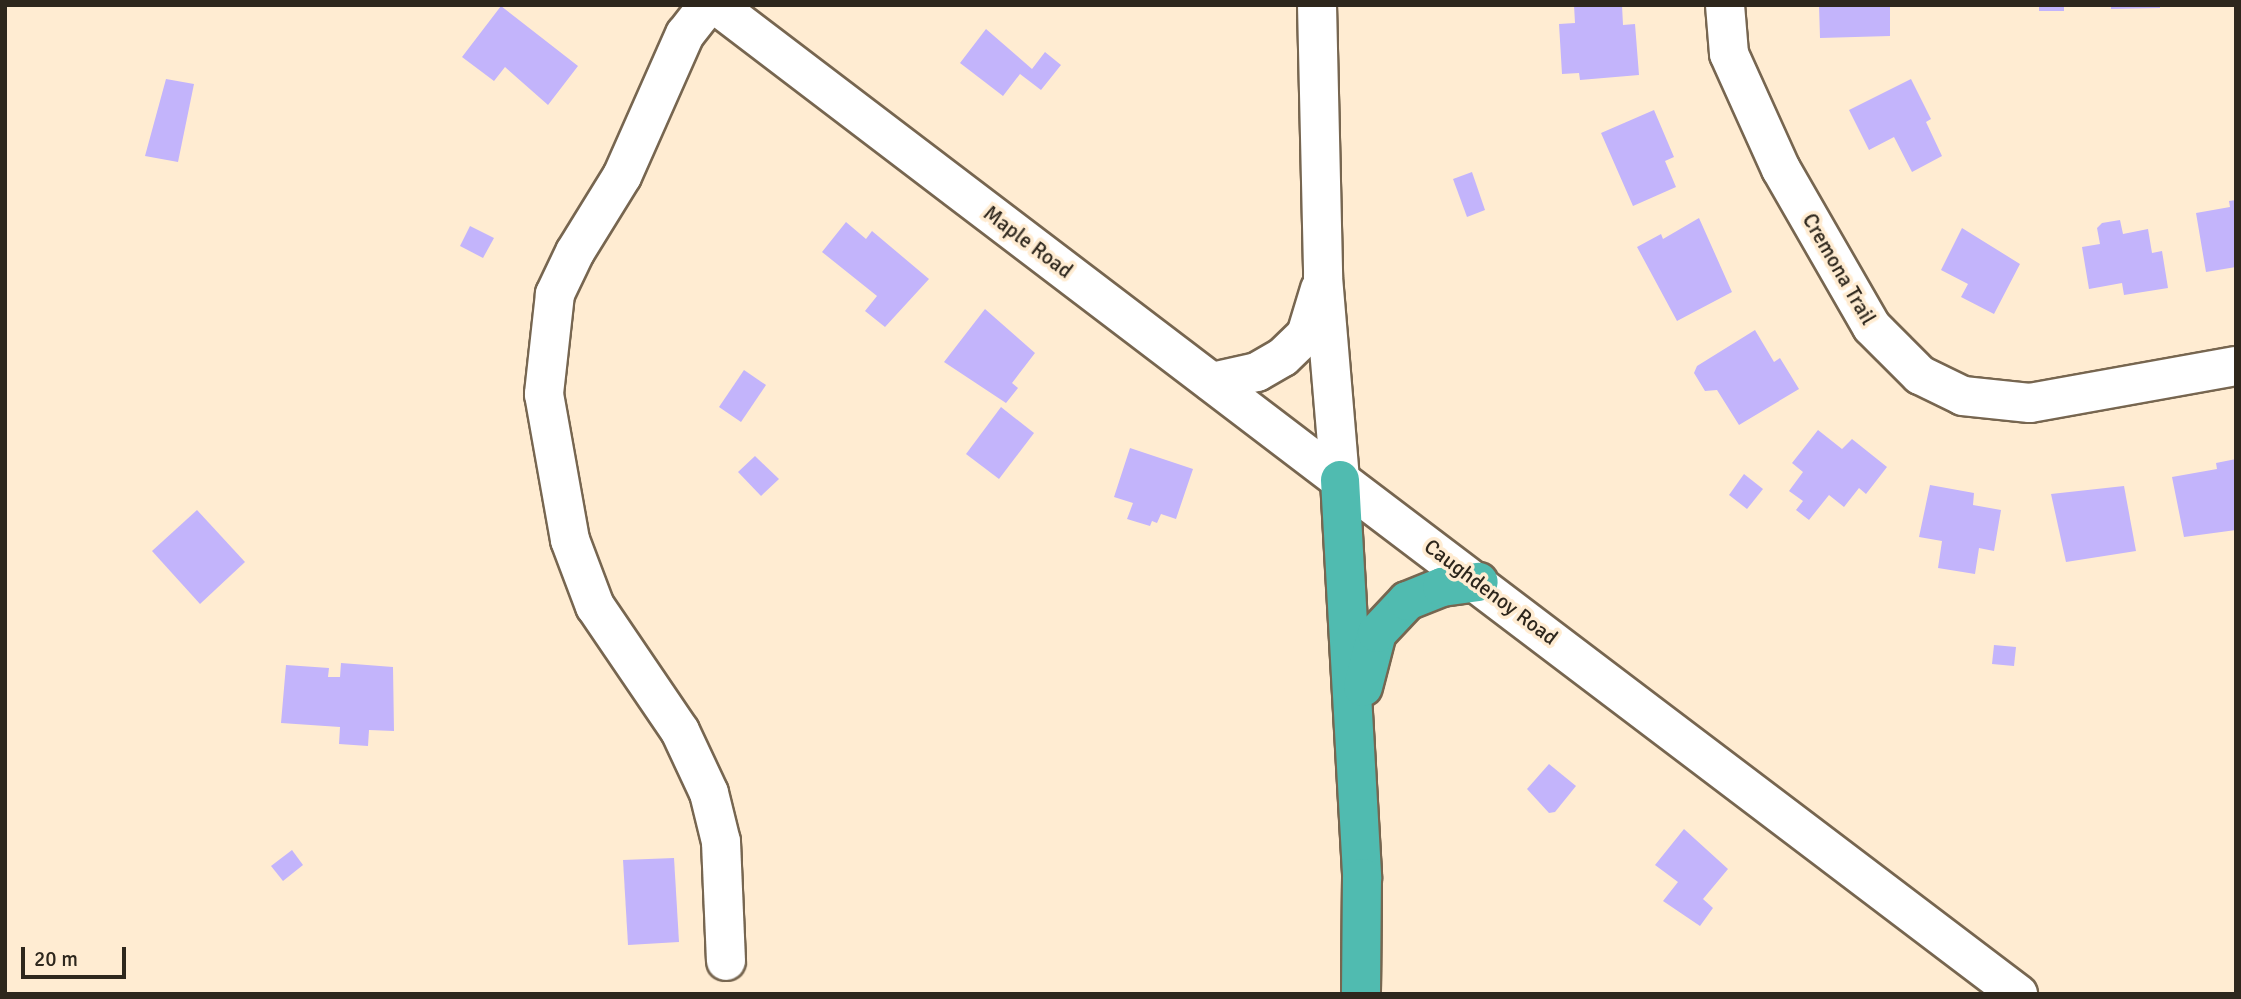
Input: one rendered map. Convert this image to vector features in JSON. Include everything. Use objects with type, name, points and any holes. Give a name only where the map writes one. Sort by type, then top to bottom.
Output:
[{"type":"highway","points":[[1340,480],[1354,720],[1361,994]]},
{"type":"highway","points":[[1354,720],[1377,633],[1407,601],[1442,587],[1479,582]]},
{"type":"street","points":[[708,5],[680,44],[622,176],[575,252],[555,294],[544,394],[570,540],[595,606],[680,731],[709,793],[721,842],[726,961]]},
{"type":"street","name":"Maple Road","points":[[716,5],[1340,480]]},
{"type":"street","points":[[1317,5],[1323,277],[1340,480]]},
{"type":"street","name":"Cremona Trail","points":[[1725,5],[1729,54],[1781,169],[1872,327],[1920,375],[1963,396],[2030,403],[2236,366]]},
{"type":"street","points":[[1212,382],[1256,372],[1283,357],[1306,335],[1323,277]]},
{"type":"street","name":"Caughdenoy Road","points":[[1340,480],[1479,582],[2018,994]]},
{"type":"building","points":[[1574,5],[1622,5],[1623,25],[1635,24],[1639,75],[1580,80],[1579,73],[1562,74],[1559,24],[1575,23]]},
{"type":"building","points":[[1819,5],[1890,5],[1890,36],[1820,38]]},
{"type":"building","points":[[2039,5],[2064,5],[2064,11],[2039,11]]},
{"type":"building","points":[[2111,5],[2160,5],[2160,8],[2111,9]]},
{"type":"building","points":[[501,6],[578,66],[548,105],[505,67],[494,81],[462,57]]},
{"type":"building","points":[[986,29],[1032,69],[1045,52],[1061,65],[1041,90],[1020,74],[1003,96],[960,63]]},
{"type":"building","points":[[166,79],[194,84],[178,162],[145,156]]},
{"type":"building","points":[[1911,79],[1931,119],[1926,122],[1942,156],[1912,172],[1894,137],[1869,150],[1849,110]]},
{"type":"building","points":[[1654,110],[1674,157],[1665,161],[1676,187],[1633,206],[1601,133]]},
{"type":"building","points":[[1472,172],[1485,210],[1467,217],[1453,179]]},
{"type":"building","points":[[2236,200],[2236,267],[2206,272],[2196,213],[2230,207],[2229,201]]},
{"type":"building","points":[[1699,218],[1732,292],[1677,321],[1637,247],[1661,234],[1663,239]]},
{"type":"building","points":[[2120,220],[2123,234],[2148,229],[2152,253],[2162,251],[2168,288],[2124,295],[2122,283],[2089,289],[2082,247],[2100,244],[2097,228],[2102,223]]},
{"type":"building","points":[[846,222],[866,239],[872,231],[929,279],[885,327],[865,311],[877,296],[822,252]]},
{"type":"building","points":[[470,226],[494,238],[483,258],[460,246]]},
{"type":"building","points":[[1962,228],[2020,264],[1994,314],[1961,297],[1968,284],[1941,270]]},
{"type":"building","points":[[985,309],[1035,353],[1012,383],[1018,388],[1006,403],[944,362]]},
{"type":"building","points":[[1755,330],[1774,362],[1780,358],[1799,389],[1739,425],[1717,390],[1705,391],[1694,373],[1697,366]]},
{"type":"building","points":[[744,370],[766,385],[741,422],[719,407]]},
{"type":"building","points":[[1001,407],[1034,433],[999,479],[966,454]]},
{"type":"building","points":[[1818,430],[1842,449],[1852,439],[1887,467],[1866,494],[1859,488],[1844,507],[1829,495],[1809,520],[1796,510],[1803,501],[1789,491],[1803,472],[1792,463]]},
{"type":"building","points":[[1130,448],[1193,469],[1176,519],[1161,514],[1157,523],[1152,521],[1150,526],[1127,519],[1133,503],[1114,497]]},
{"type":"building","points":[[755,456],[779,479],[761,496],[738,472]]},
{"type":"building","points":[[2236,459],[2236,530],[2184,537],[2172,477],[2217,469],[2216,463]]},
{"type":"building","points":[[1744,474],[1763,489],[1747,509],[1729,495]]},
{"type":"building","points":[[1930,485],[1974,493],[1973,505],[2001,510],[1994,551],[1979,548],[1975,574],[1938,568],[1942,541],[1919,537]]},
{"type":"building","points":[[2124,486],[2136,551],[2066,562],[2051,494]]},
{"type":"building","points":[[197,510],[245,562],[200,604],[152,551]]},
{"type":"building","points":[[1994,645],[2016,647],[2014,666],[1992,664]]},
{"type":"building","points":[[341,663],[393,667],[394,731],[369,730],[368,746],[339,744],[340,727],[281,723],[286,665],[329,668],[328,677],[340,677]]},
{"type":"building","points":[[1549,764],[1576,786],[1555,812],[1549,813],[1527,789]]},
{"type":"building","points":[[1684,829],[1728,869],[1703,899],[1713,908],[1700,926],[1663,901],[1678,882],[1655,865]]},
{"type":"building","points":[[292,850],[303,865],[283,881],[271,866]]},
{"type":"building","points":[[674,858],[679,942],[628,945],[623,860]]}]
